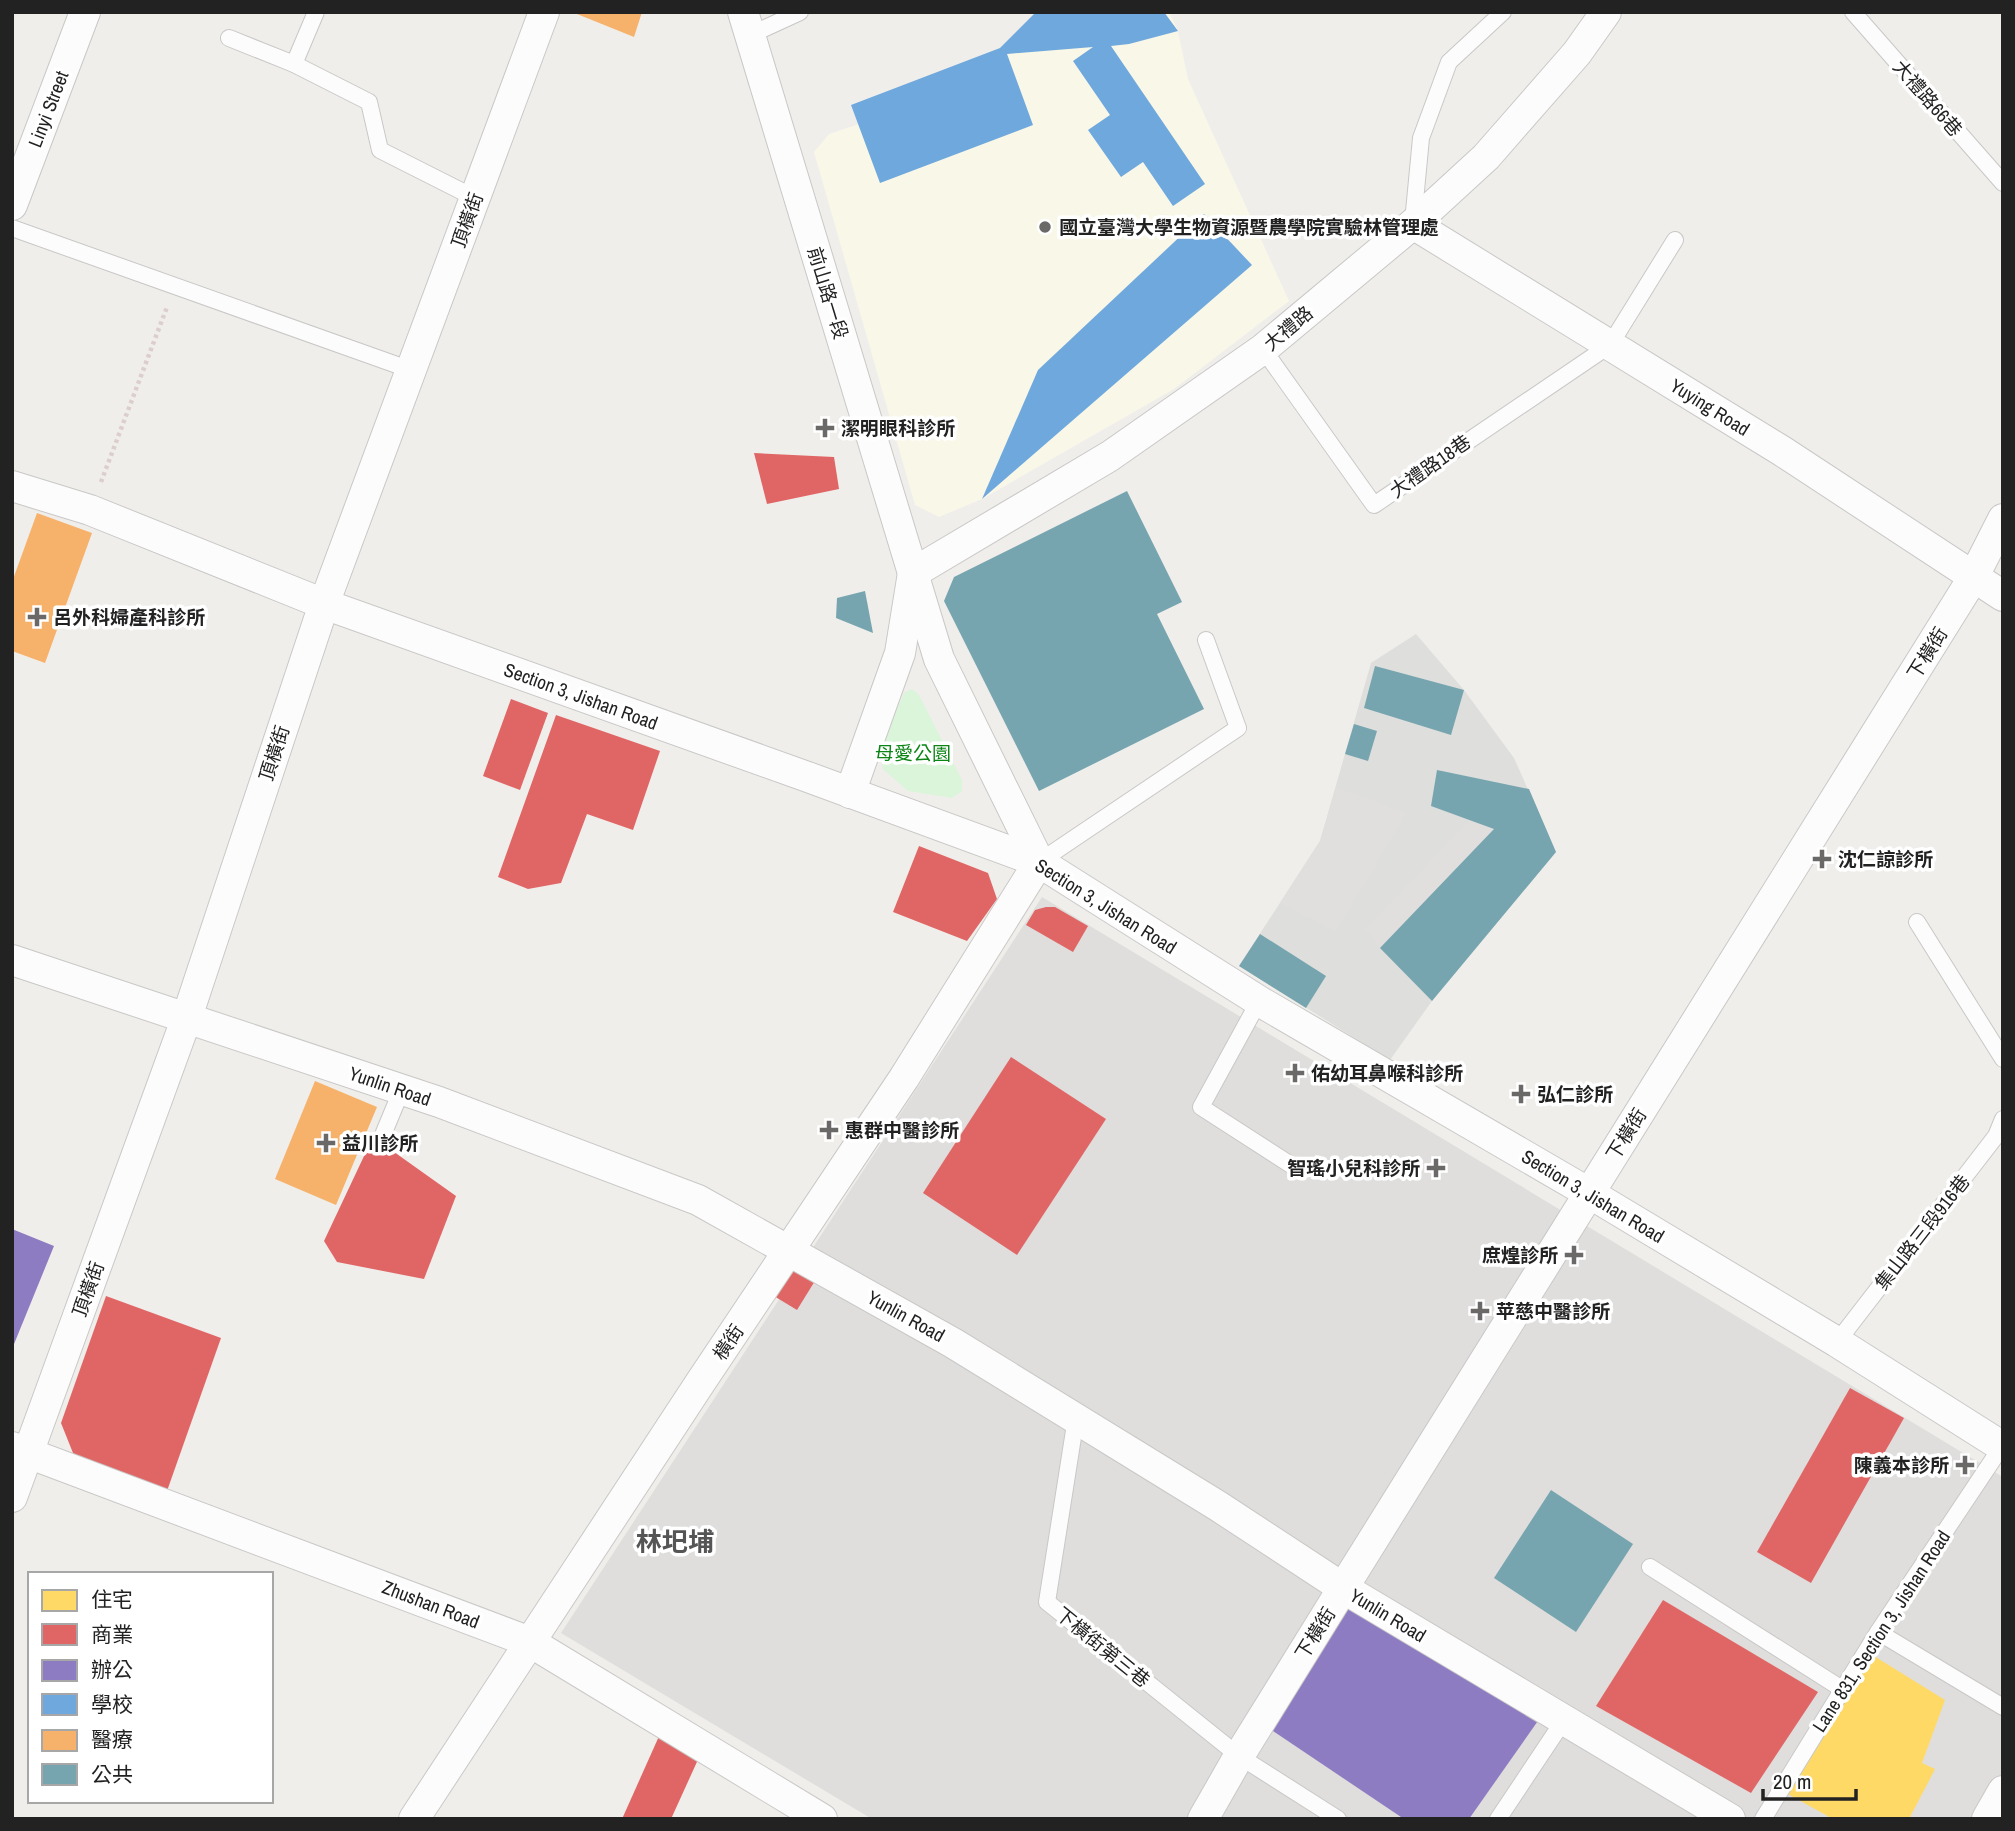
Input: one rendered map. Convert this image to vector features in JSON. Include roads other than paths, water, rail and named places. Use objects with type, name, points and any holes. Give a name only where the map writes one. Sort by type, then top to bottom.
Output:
[{"type":"street","name":"Linyi Street","points":[[13,200],[85,12]]},
{"type":"street","name":"頂橫街","points":[[12,1497],[20,1450],[187,1017],[324,604],[544,12]]},
{"type":"street","name":"大禮路","points":[[912,573],[1111,456],[1263,349],[1413,224],[1486,157],[1577,53],[1606,12]]},
{"type":"street","name":"前山路一段","points":[[746,24],[939,659],[1039,862]]},
{"type":"street","name":"Yuying Road","points":[[1413,224],[1782,451],[2003,596]]},
{"type":"street","name":"Section 3, Jishan Road","points":[[12,486],[90,510],[324,604],[1039,862],[1259,1001],[1589,1193],[1837,1342],[2002,1446]]},
{"type":"street","name":"下橫街","points":[[1203,1819],[1342,1588],[1973,578],[2003,519]]},
{"type":"street","name":"前山路一段","points":[[850,793],[900,653],[912,573]]},
{"type":"street","name":"橫街","points":[[414,1819],[904,1078],[1039,862]]},
{"type":"street","name":"Yunlin Road","points":[[12,960],[402,1089],[698,1200],[953,1343],[1219,1506],[1342,1588],[1730,1819]]},
{"type":"street","name":"Zhushan Road","points":[[20,1450],[530,1642],[821,1819]]},
{"type":"street","points":[[1987,1819],[2003,1791]]},
{"type":"lane","points":[[294,64],[316,12]]},
{"type":"lane","points":[[746,24],[800,12]]},
{"type":"lane","points":[[1413,224],[1421,138],[1449,62],[1503,12]]},
{"type":"lane","name":"大禮路66巷","points":[[1853,12],[2003,183]]},
{"type":"lane","points":[[229,38],[294,64],[369,102],[380,150],[475,198]]},
{"type":"lane","points":[[12,228],[411,370]]},
{"type":"lane","points":[[1610,345],[1675,240]]},
{"type":"lane","name":"大禮路18巷","points":[[1263,349],[1374,505],[1610,345]]},
{"type":"lane","points":[[1039,862],[1238,728],[1206,640]]},
{"type":"lane","points":[[1917,922],[2003,1059]]},
{"type":"lane","points":[[1259,1001],[1201,1107],[1291,1165]]},
{"type":"lane","points":[[380,1142],[402,1089]]},
{"type":"lane","name":"集山路三段916巷","points":[[1837,1342],[1996,1136],[2003,1119]]},
{"type":"lane","name":"下橫街第三巷","points":[[1076,1418],[1047,1602],[1239,1756]]},
{"type":"lane","name":"Lane 831, Section 3, Jishan Road","points":[[1763,1819],[1878,1632],[2002,1446]]},
{"type":"lane","points":[[1650,1567],[1842,1689]]},
{"type":"lane","points":[[1878,1632],[2003,1707]]},
{"type":"lane","points":[[1497,1819],[1564,1720]]},
{"type":"lane","points":[[1239,1756],[1338,1819]]},
{"type":"place","name":"國立臺灣大學生物資源暨農學院實驗林管理處","points":[[1045,227]]},
{"type":"place","name":"潔明眼科診所","points":[[825,428]]},
{"type":"place","name":"呂外科婦產科診所","points":[[37,617]]},
{"type":"place","name":"沈仁諒診所","points":[[1822,859]]},
{"type":"place","name":"佑幼耳鼻喉科診所","points":[[1295,1073]]},
{"type":"place","name":"弘仁診所","points":[[1521,1094]]},
{"type":"place","name":"惠群中醫診所","points":[[829,1130]]},
{"type":"place","name":"益川診所","points":[[326,1143]]},
{"type":"place","name":"智瑤小兒科診所","points":[[1436,1168]]},
{"type":"place","name":"庶煌診所","points":[[1574,1255]]},
{"type":"place","name":"苹慈中醫診所","points":[[1480,1311]]},
{"type":"place","name":"陳義本診所","points":[[1965,1465]]},
{"type":"district","name":"林圯埔","points":[[675,1541]]},
{"type":"park label","name":"母愛公園","points":[[913,753]]}]
